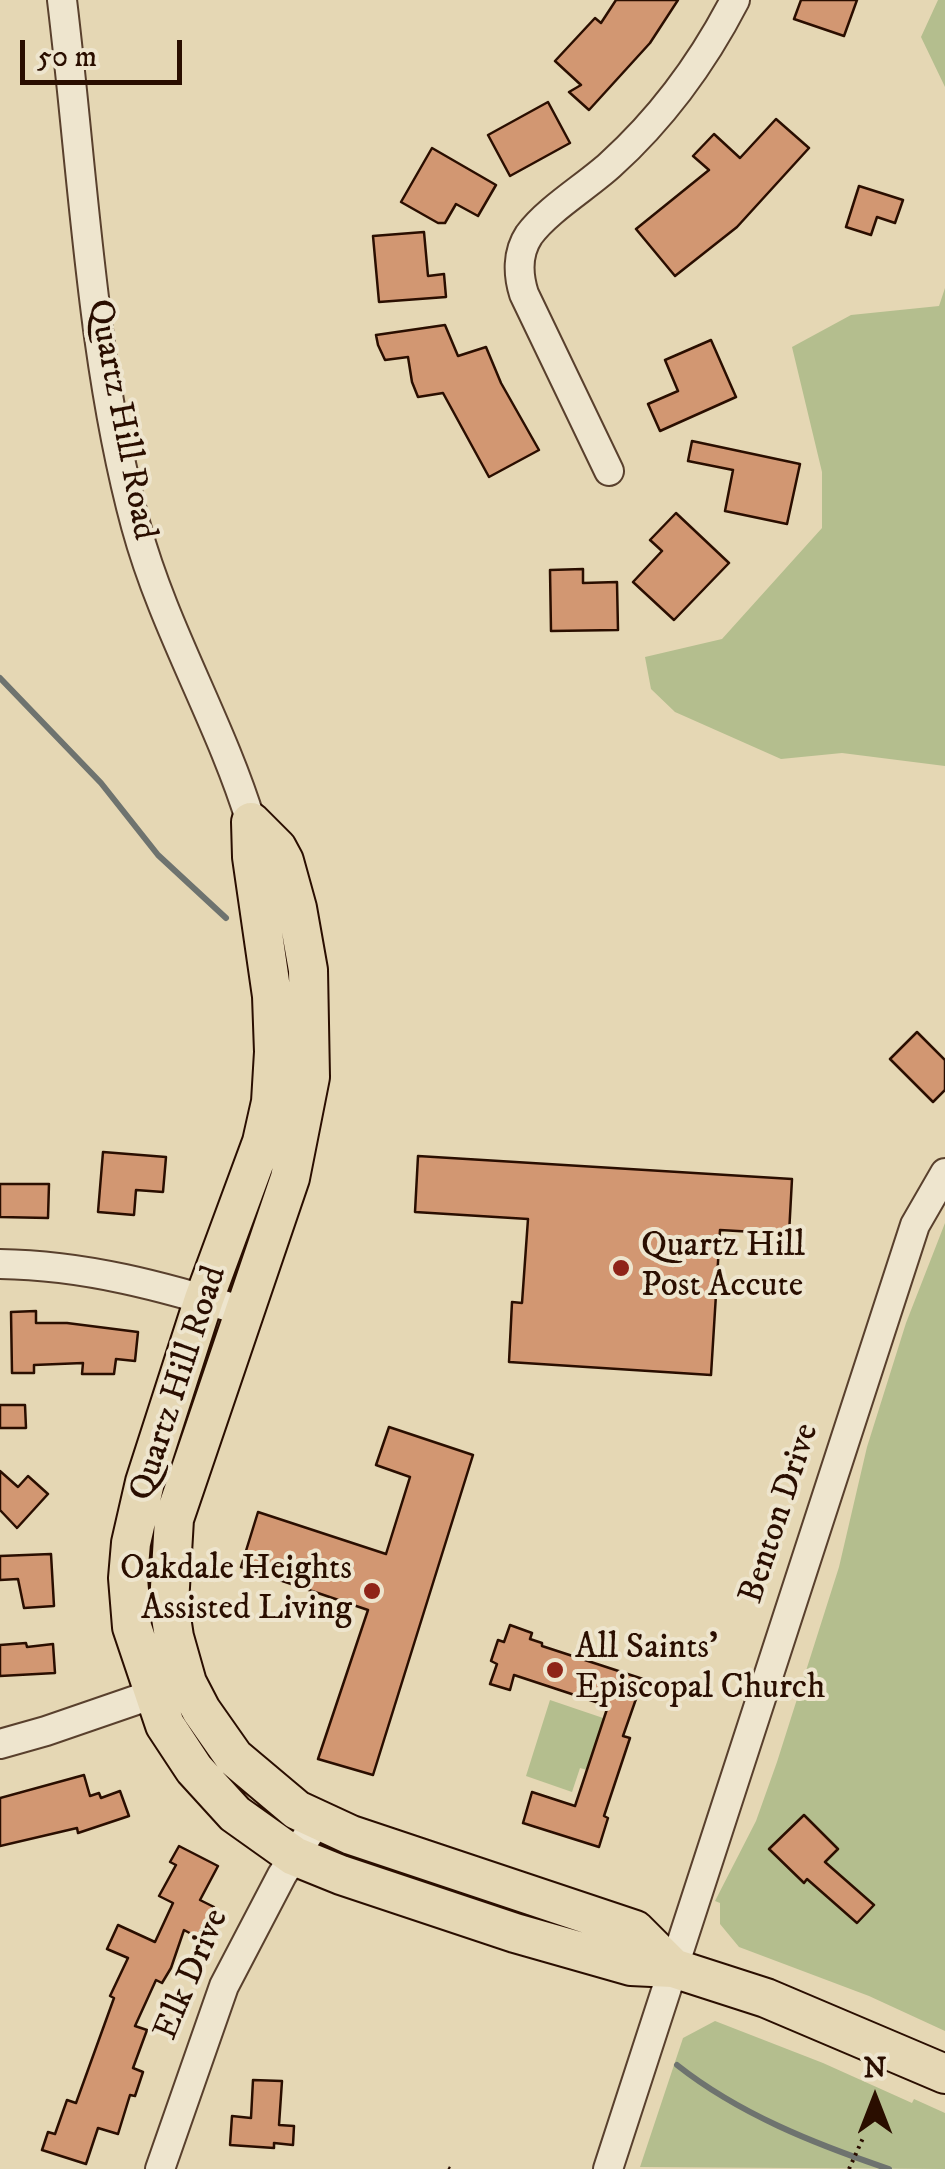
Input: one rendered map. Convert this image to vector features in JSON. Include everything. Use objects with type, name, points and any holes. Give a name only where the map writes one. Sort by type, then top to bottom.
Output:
[{"type":"main road","name":"Quartz Hill Road","points":[[251,822],[252,856],[272,996],[271,1102],[262,1142],[204,1299],[145,1482],[131,1542],[128,1578],[132,1626],[170,1688],[201,1710],[234,1757],[260,1782],[317,1821],[635,1930],[673,1968]]},
{"type":"main road","name":"Quartz Hill Road","points":[[251,822],[277,848],[288,873],[308,970],[311,1052],[299,1142],[246,1312],[189,1469],[172,1535],[171,1736],[202,1779],[235,1814],[294,1856],[532,1938],[630,1966],[673,1968],[811,2014],[945,2074]]},
{"type":"street","name":"Quartz Hill Road","points":[[62,0],[105,371],[135,523],[163,604],[251,822]]},
{"type":"street","points":[[609,471],[524,294],[521,253],[536,226],[607,168],[656,118],[707,48],[734,0]]},
{"type":"street","name":"Benton Drive","points":[[608,2169],[916,1224],[945,1173]]},
{"type":"street","points":[[0,1264],[88,1271],[246,1312]]},
{"type":"street","points":[[0,1744],[170,1688]]},
{"type":"street","name":"Elk Drive","points":[[160,2169],[224,1986],[317,1821]]},
{"type":"path","points":[[849,2169],[863,2138]]},
{"type":"green space","points":[[938,0],[945,0],[945,87],[921,37]]},
{"type":"green space","points":[[945,288],[945,766],[842,753],[781,759],[675,712],[651,689],[645,657],[722,639],[822,528],[822,472],[792,347],[851,315],[939,306]]},
{"type":"green space","points":[[945,1223],[945,2031],[869,1996],[739,1947],[720,1924],[720,1903],[715,1901],[756,1821],[777,1762],[839,1567],[867,1447],[906,1323]]},
{"type":"green space","points":[[550,1700],[609,1720],[587,1770],[580,1768],[572,1792],[526,1776]]},
{"type":"green space","points":[[715,2021],[945,2113],[945,2169],[640,2167],[683,2038]]},
{"type":"building","points":[[616,0],[678,0],[650,43],[589,110],[569,92],[581,85],[555,61],[595,18],[601,23]]},
{"type":"building","points":[[801,0],[857,0],[844,36],[794,19]]},
{"type":"building","points":[[548,102],[570,143],[510,176],[488,135]]},
{"type":"building","points":[[776,119],[809,148],[737,227],[675,276],[636,229],[709,170],[693,156],[714,134],[740,158]]},
{"type":"building","points":[[432,148],[496,185],[478,216],[456,204],[445,223],[438,223],[401,202]]},
{"type":"building","points":[[859,186],[903,200],[895,223],[877,217],[871,235],[846,227]]},
{"type":"building","points":[[424,232],[428,276],[444,274],[446,297],[379,302],[373,236]]},
{"type":"building","points":[[445,325],[458,356],[486,347],[501,383],[539,450],[489,477],[443,393],[418,397],[408,357],[385,360],[378,345],[376,335]]},
{"type":"building","points":[[711,340],[736,397],[660,431],[648,404],[678,391],[665,360]]},
{"type":"building","points":[[692,441],[800,464],[787,524],[725,511],[733,470],[688,461]]},
{"type":"building","points":[[676,513],[729,563],[674,620],[633,582],[662,551],[650,540]]},
{"type":"building","points":[[583,569],[583,583],[617,582],[618,630],[551,631],[550,570]]},
{"type":"building","points":[[917,1032],[945,1060],[945,1090],[933,1102],[890,1059]]},
{"type":"building","points":[[103,1152],[166,1157],[163,1192],[136,1190],[134,1215],[98,1212]]},
{"type":"building","name":"Quartz Hill Post Accute","points":[[418,1156],[792,1179],[789,1234],[720,1230],[711,1375],[509,1362],[512,1302],[522,1303],[528,1219],[415,1212]]},
{"type":"building","points":[[0,1184],[49,1184],[48,1218],[0,1217]]},
{"type":"building","points":[[36,1311],[36,1323],[138,1332],[135,1361],[116,1359],[114,1374],[82,1374],[83,1363],[34,1365],[34,1373],[12,1373],[11,1312]]},
{"type":"building","points":[[0,1405],[25,1405],[26,1428],[0,1428]]},
{"type":"building","name":"Oakdale Heights Assisted Living","points":[[389,1427],[473,1455],[373,1775],[318,1759],[368,1610],[241,1567],[258,1512],[386,1554],[410,1477],[376,1465]]},
{"type":"building","points":[[0,1471],[18,1487],[28,1476],[48,1494],[17,1528],[0,1510]]},
{"type":"building","points":[[51,1554],[54,1606],[24,1608],[18,1579],[0,1580],[0,1556]]},
{"type":"building","points":[[510,1625],[532,1633],[530,1639],[542,1646],[643,1679],[623,1736],[630,1738],[604,1816],[608,1818],[599,1847],[523,1823],[532,1792],[575,1806],[608,1706],[514,1675],[510,1690],[490,1684],[497,1664],[491,1661],[498,1640],[504,1642]]},
{"type":"building","points":[[26,1643],[27,1647],[53,1644],[55,1673],[0,1676],[0,1645]]},
{"type":"building","points":[[84,1775],[90,1796],[99,1793],[101,1798],[120,1791],[129,1816],[78,1833],[77,1828],[0,1846],[0,1798]]},
{"type":"building","points":[[804,1815],[838,1849],[825,1862],[874,1905],[857,1923],[807,1879],[804,1883],[769,1849]]},
{"type":"building","points":[[179,1846],[218,1866],[200,1900],[214,1907],[197,1937],[184,1930],[171,1968],[162,1983],[156,1980],[135,2026],[147,2030],[133,2068],[143,2072],[135,2096],[130,2095],[118,2134],[98,2128],[86,2164],[42,2150],[48,2132],[55,2134],[67,2100],[76,2103],[114,1998],[110,1996],[128,1958],[107,1949],[118,1925],[155,1942],[173,1903],[159,1896],[176,1865],[170,1862]]},
{"type":"building","points":[[253,2080],[282,2081],[279,2125],[294,2126],[293,2145],[230,2145],[232,2116],[251,2118]]},
{"type":"waterway","points":[[0,678],[101,783],[158,855],[226,918]]},
{"type":"waterway","points":[[677,2065],[726,2098],[779,2126],[889,2169]]},
{"type":"place","name":"Quartz Hill Post Accute","points":[[621,1268]]},
{"type":"place","name":"Oakdale Heights Assisted Living","points":[[372,1591]]},
{"type":"place","name":"All Saints' Episcopal Church","points":[[555,1670]]}]
